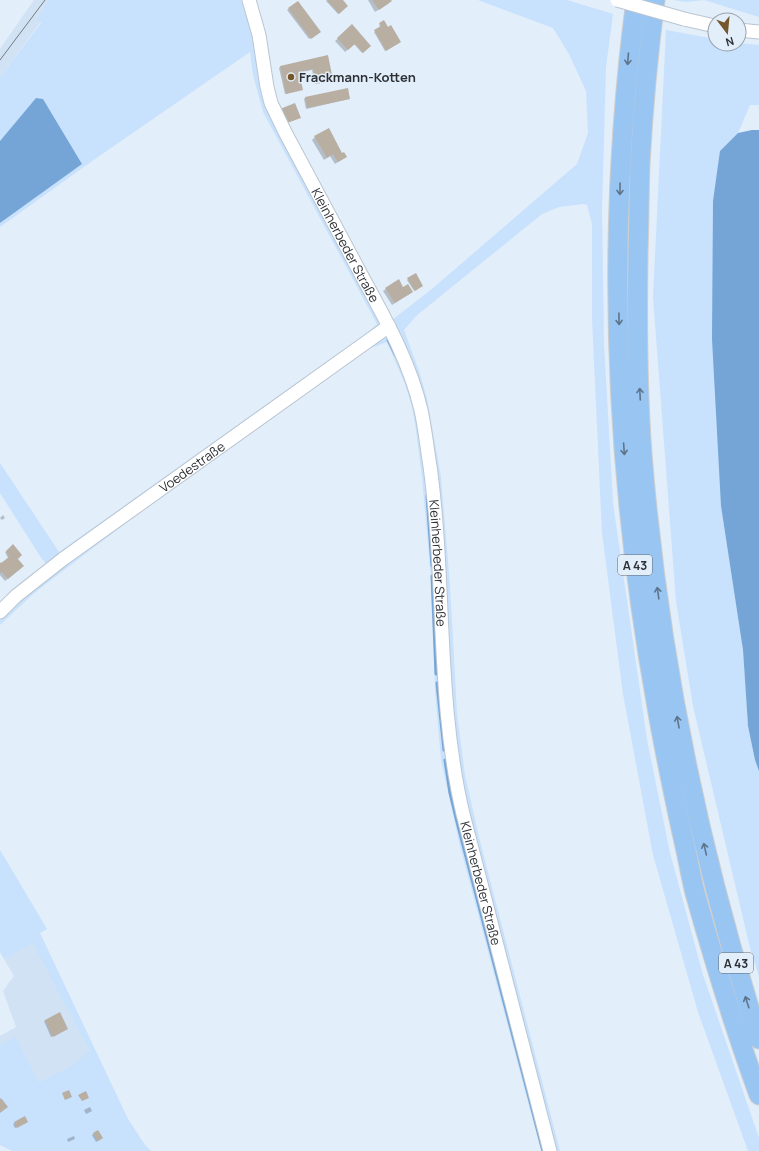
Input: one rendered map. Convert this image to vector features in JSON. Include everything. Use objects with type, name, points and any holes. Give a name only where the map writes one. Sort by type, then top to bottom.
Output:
[{"type":"highway","name":"A 43","points":[[636,0],[629,52],[620,166],[618,315],[624,451],[634,554],[646,645],[664,752],[695,891],[725,994],[759,1095]]},
{"type":"highway","name":"A 43","points":[[655,0],[649,49],[640,163],[637,314],[642,446],[645,477],[660,609],[682,743],[714,887],[745,996],[759,1039]]},
{"type":"street","name":"Kleinherbeder Straße","points":[[249,0],[259,34],[271,103],[389,326],[412,378],[421,409],[426,436],[435,512],[444,685],[458,795],[550,1151]]},
{"type":"street","points":[[617,0],[707,24]]},
{"type":"street","points":[[747,31],[759,32]]},
{"type":"street","name":"Voedestraße","points":[[0,612],[16,596],[63,559],[389,326]]},
{"type":"shaded area","points":[[34,0],[55,0],[0,77],[0,49]]},
{"type":"shaded area","points":[[49,0],[241,0],[269,70],[280,113],[392,320],[432,289],[577,164],[588,133],[586,91],[569,54],[553,28],[478,0],[567,0],[613,14],[606,67],[602,209],[604,344],[613,503],[647,740],[670,853],[703,975],[759,1138],[759,1151],[748,1151],[698,1012],[653,855],[623,694],[602,533],[592,319],[592,224],[587,205],[583,204],[559,207],[542,214],[416,316],[404,330],[420,374],[427,399],[441,477],[450,585],[457,714],[465,775],[479,837],[560,1151],[541,1151],[460,846],[441,760],[435,691],[432,589],[416,430],[412,407],[405,384],[387,342],[368,349],[203,465],[33,594],[0,625],[0,620],[15,604],[52,572],[40,556],[0,493],[0,463],[59,552],[367,333],[377,324],[263,112],[253,75],[250,52],[95,159],[0,227],[0,223],[82,164],[43,99],[36,98],[0,141],[0,77],[41,23],[37,19]]},
{"type":"shaded area","points":[[673,0],[704,0],[686,2]]},
{"type":"shaded area","points":[[704,0],[759,0],[759,17],[747,12]]},
{"type":"shaded area","points":[[666,30],[707,38],[707,52],[747,52],[747,44],[759,45],[759,105],[750,105],[738,133],[720,151],[721,506],[743,650],[748,726],[755,760],[759,771],[759,976],[751,952],[693,706],[676,601],[653,297]]},
{"type":"shaded area","points":[[0,850],[47,929],[40,933],[128,1119],[145,1145],[151,1151],[12,1151],[0,1145],[0,1045],[15,1037],[39,1082],[74,1065],[89,1051],[33,943],[4,959],[0,952]]},
{"type":"shaded area","points":[[33,942],[92,1057],[39,1082],[15,1038],[0,1045],[0,1036],[16,1027],[3,991],[14,976],[4,959]]},
{"type":"water","points":[[36,98],[43,99],[82,164],[0,223],[0,141]]},
{"type":"water","points":[[759,130],[759,771],[755,760],[748,726],[743,650],[721,506],[712,339],[713,201],[720,151],[738,133]]},
{"type":"building","points":[[327,0],[343,0],[348,6],[339,14]]},
{"type":"building","points":[[372,0],[391,0],[392,1],[379,10]]},
{"type":"building","points":[[298,1],[321,32],[311,39],[288,8]]},
{"type":"building","points":[[384,20],[388,27],[391,25],[401,42],[386,51],[374,30],[381,26],[379,23]]},
{"type":"building","points":[[352,24],[371,46],[363,53],[355,44],[348,50],[337,38]]},
{"type":"building","points":[[328,55],[333,80],[316,84],[313,69],[299,72],[303,90],[286,94],[280,66]]},
{"type":"building","points":[[348,88],[350,99],[307,108],[305,97]]},
{"type":"building","points":[[295,103],[301,118],[287,123],[280,109]]},
{"type":"building","points":[[329,128],[342,153],[344,152],[347,157],[338,162],[333,154],[327,158],[314,136]]},
{"type":"building","points":[[416,273],[423,286],[415,291],[407,278]]},
{"type":"building","points":[[399,279],[403,287],[408,284],[413,292],[395,303],[385,288]]},
{"type":"building","points":[[13,544],[22,555],[18,559],[24,566],[8,579],[2,572],[0,573],[0,562],[1,563],[9,557],[6,551]]},
{"type":"building","points":[[60,1012],[68,1029],[53,1037],[45,1020]]},
{"type":"building","points":[[69,1090],[72,1097],[65,1100],[62,1093]]},
{"type":"building","points":[[86,1091],[89,1098],[82,1101],[78,1095]]},
{"type":"building","points":[[1,1098],[8,1107],[0,1113],[0,1099]]},
{"type":"building","points":[[25,1116],[28,1122],[17,1128],[14,1122]]},
{"type":"building","points":[[98,1130],[103,1138],[98,1141],[93,1133]]},
{"type":"waterway","points":[[388,340],[395,354]]},
{"type":"waterway","points":[[427,496],[432,566]]},
{"type":"waterway","points":[[432,576],[436,674]]},
{"type":"waterway","points":[[437,683],[444,750]]},
{"type":"waterway","points":[[445,760],[450,793],[458,826],[543,1151]]},
{"type":"tram line","points":[[0,60],[45,0]]},
{"type":"place","name":"Frackmann-Kotten","points":[[291,77]]}]
